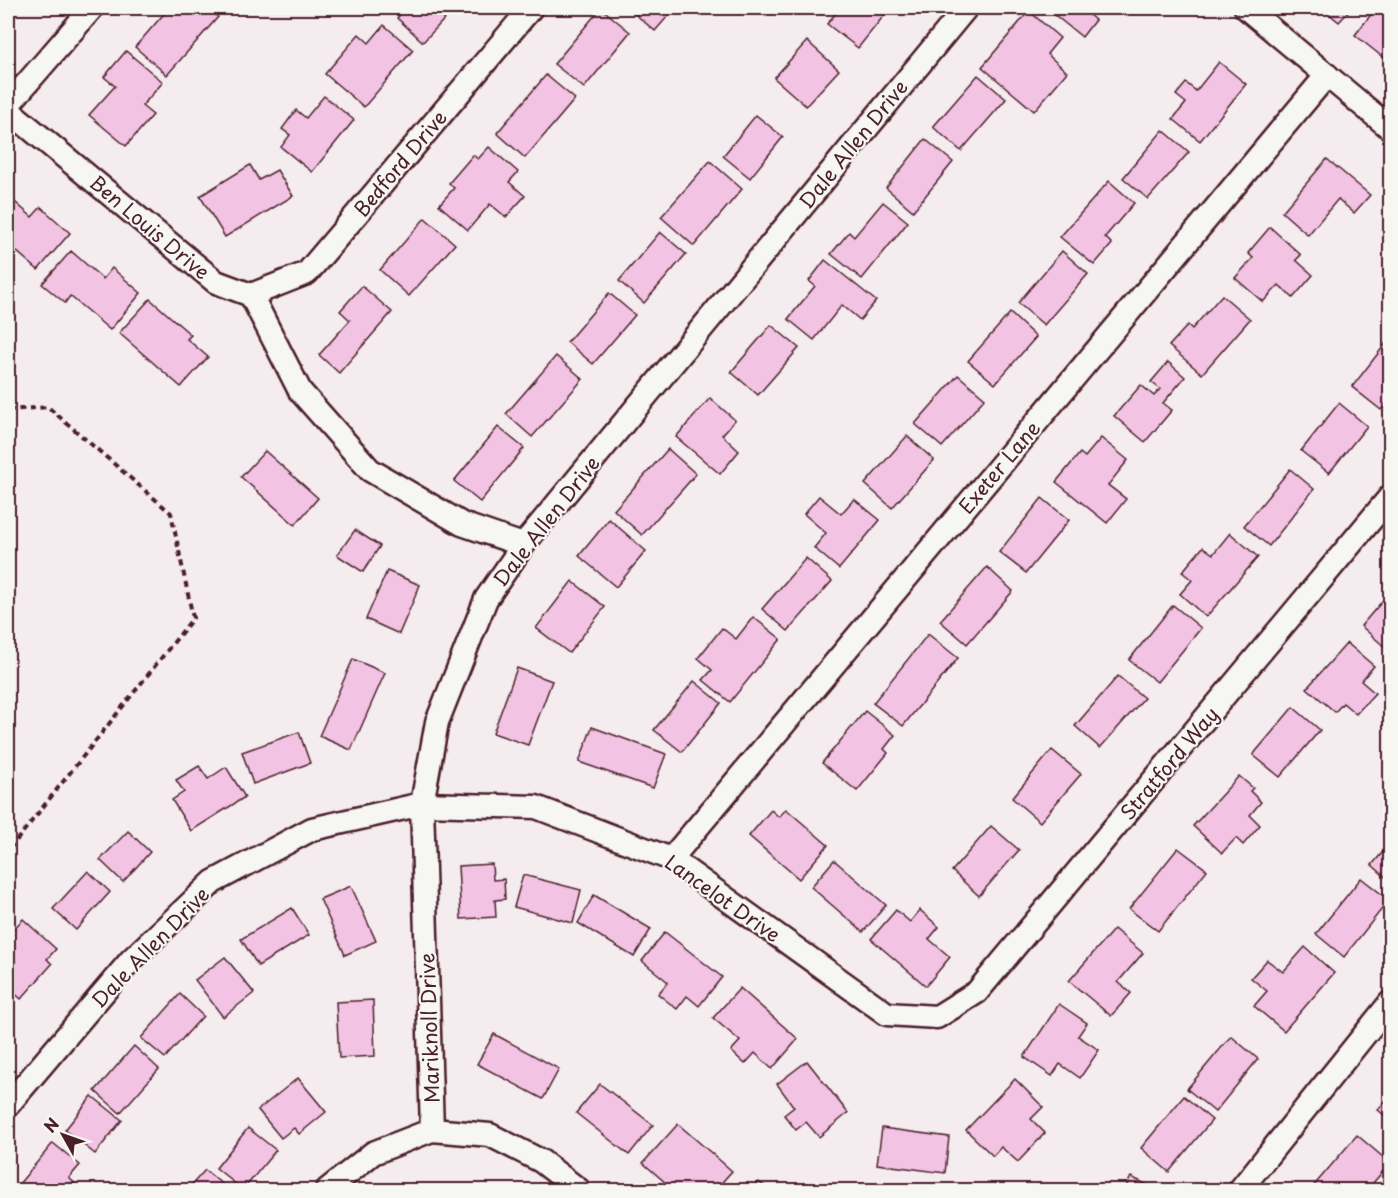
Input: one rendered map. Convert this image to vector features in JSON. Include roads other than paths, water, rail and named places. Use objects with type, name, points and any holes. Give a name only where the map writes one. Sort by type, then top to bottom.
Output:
[{"type":"street","points":[[8,107],[92,8]]},
{"type":"street","name":"Bedford Drive","points":[[251,295],[307,273],[531,8]]},
{"type":"street","name":"Dale Allen Drive","points":[[8,1105],[131,960],[213,882],[312,829],[422,804],[437,722],[486,599],[523,545],[966,8]]},
{"type":"street","points":[[1246,8],[1390,128]]},
{"type":"street","name":"Exeter Lane","points":[[671,859],[1327,75]]},
{"type":"street","name":"Ben Louis Drive","points":[[8,107],[216,282],[251,295]]},
{"type":"street","points":[[251,295],[300,391],[370,470],[462,524],[523,545]]},
{"type":"street","name":"Stratford Way","points":[[937,1017],[977,992],[1390,497]]},
{"type":"street","name":"Lancelot Drive","points":[[422,804],[536,807],[671,859],[887,1014],[937,1017]]},
{"type":"street","name":"Mariknoll Drive","points":[[327,1191],[373,1153],[432,1130],[422,804]]},
{"type":"street","points":[[1240,1191],[1390,1003]]},
{"type":"street","points":[[432,1130],[490,1135],[541,1161],[579,1191]]}]
